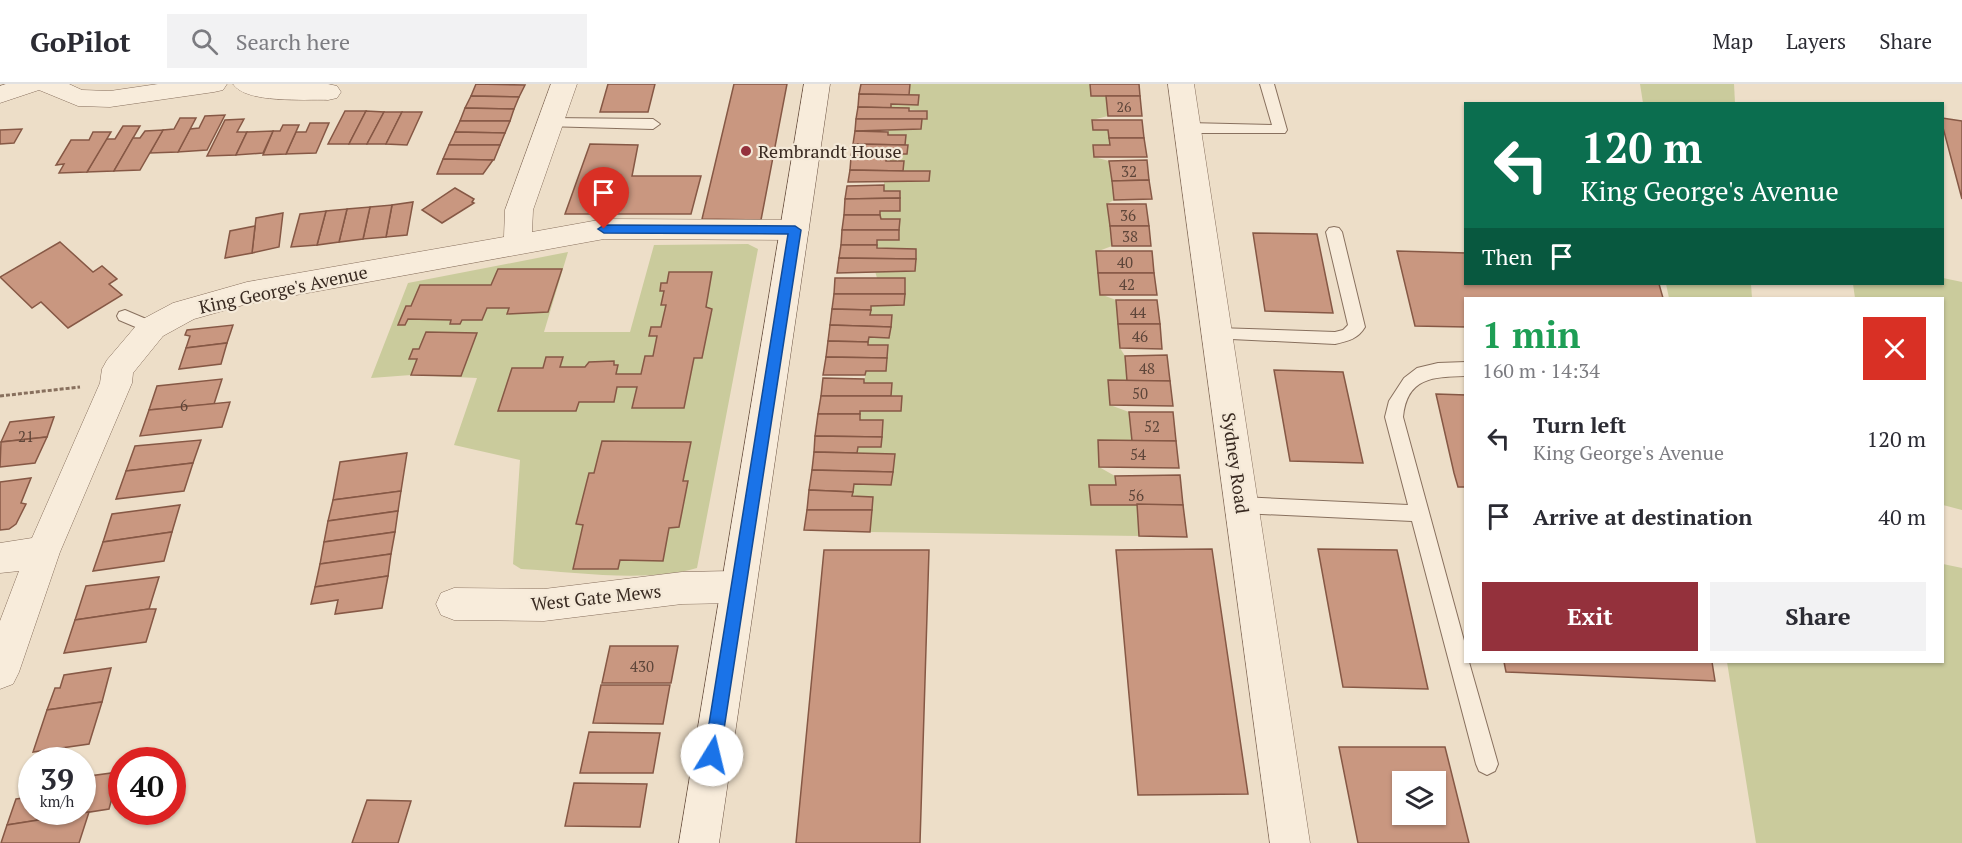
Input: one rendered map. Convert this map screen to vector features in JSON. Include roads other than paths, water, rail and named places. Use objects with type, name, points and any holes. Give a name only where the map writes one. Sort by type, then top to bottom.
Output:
[{"type":"street","points":[[0,95],[31,84]]},
{"type":"street","points":[[48,84],[78,98],[110,99],[214,84]]},
{"type":"street","points":[[246,84],[255,89],[328,92]]},
{"type":"street","points":[[518,243],[519,210],[564,84]]},
{"type":"street","points":[[699,843],[817,84]]},
{"type":"street","name":"Sydney Road","points":[[1181,84],[1290,843]]},
{"type":"street","name":"King George's Avenue","points":[[0,672],[42,552],[116,383],[118,369],[139,322],[247,293],[604,229],[795,230]]},
{"type":"street","points":[[0,558],[42,552]]},
{"type":"street","name":"West Gate Mews","points":[[454,604],[544,605],[682,588],[737,587]]},
{"type":"lane","points":[[1188,128],[1280,130],[1267,84]]},
{"type":"lane","points":[[549,123],[653,124]]},
{"type":"lane","points":[[1217,334],[1335,338],[1348,335],[1357,327],[1334,232]]},
{"type":"lane","points":[[1464,369],[1424,371],[1411,379],[1395,402],[1394,417],[1487,764]]},
{"type":"lane","points":[[1242,505],[1419,513]]},
{"type":"place","name":"Rembrandt House","points":[[746,151]]}]
